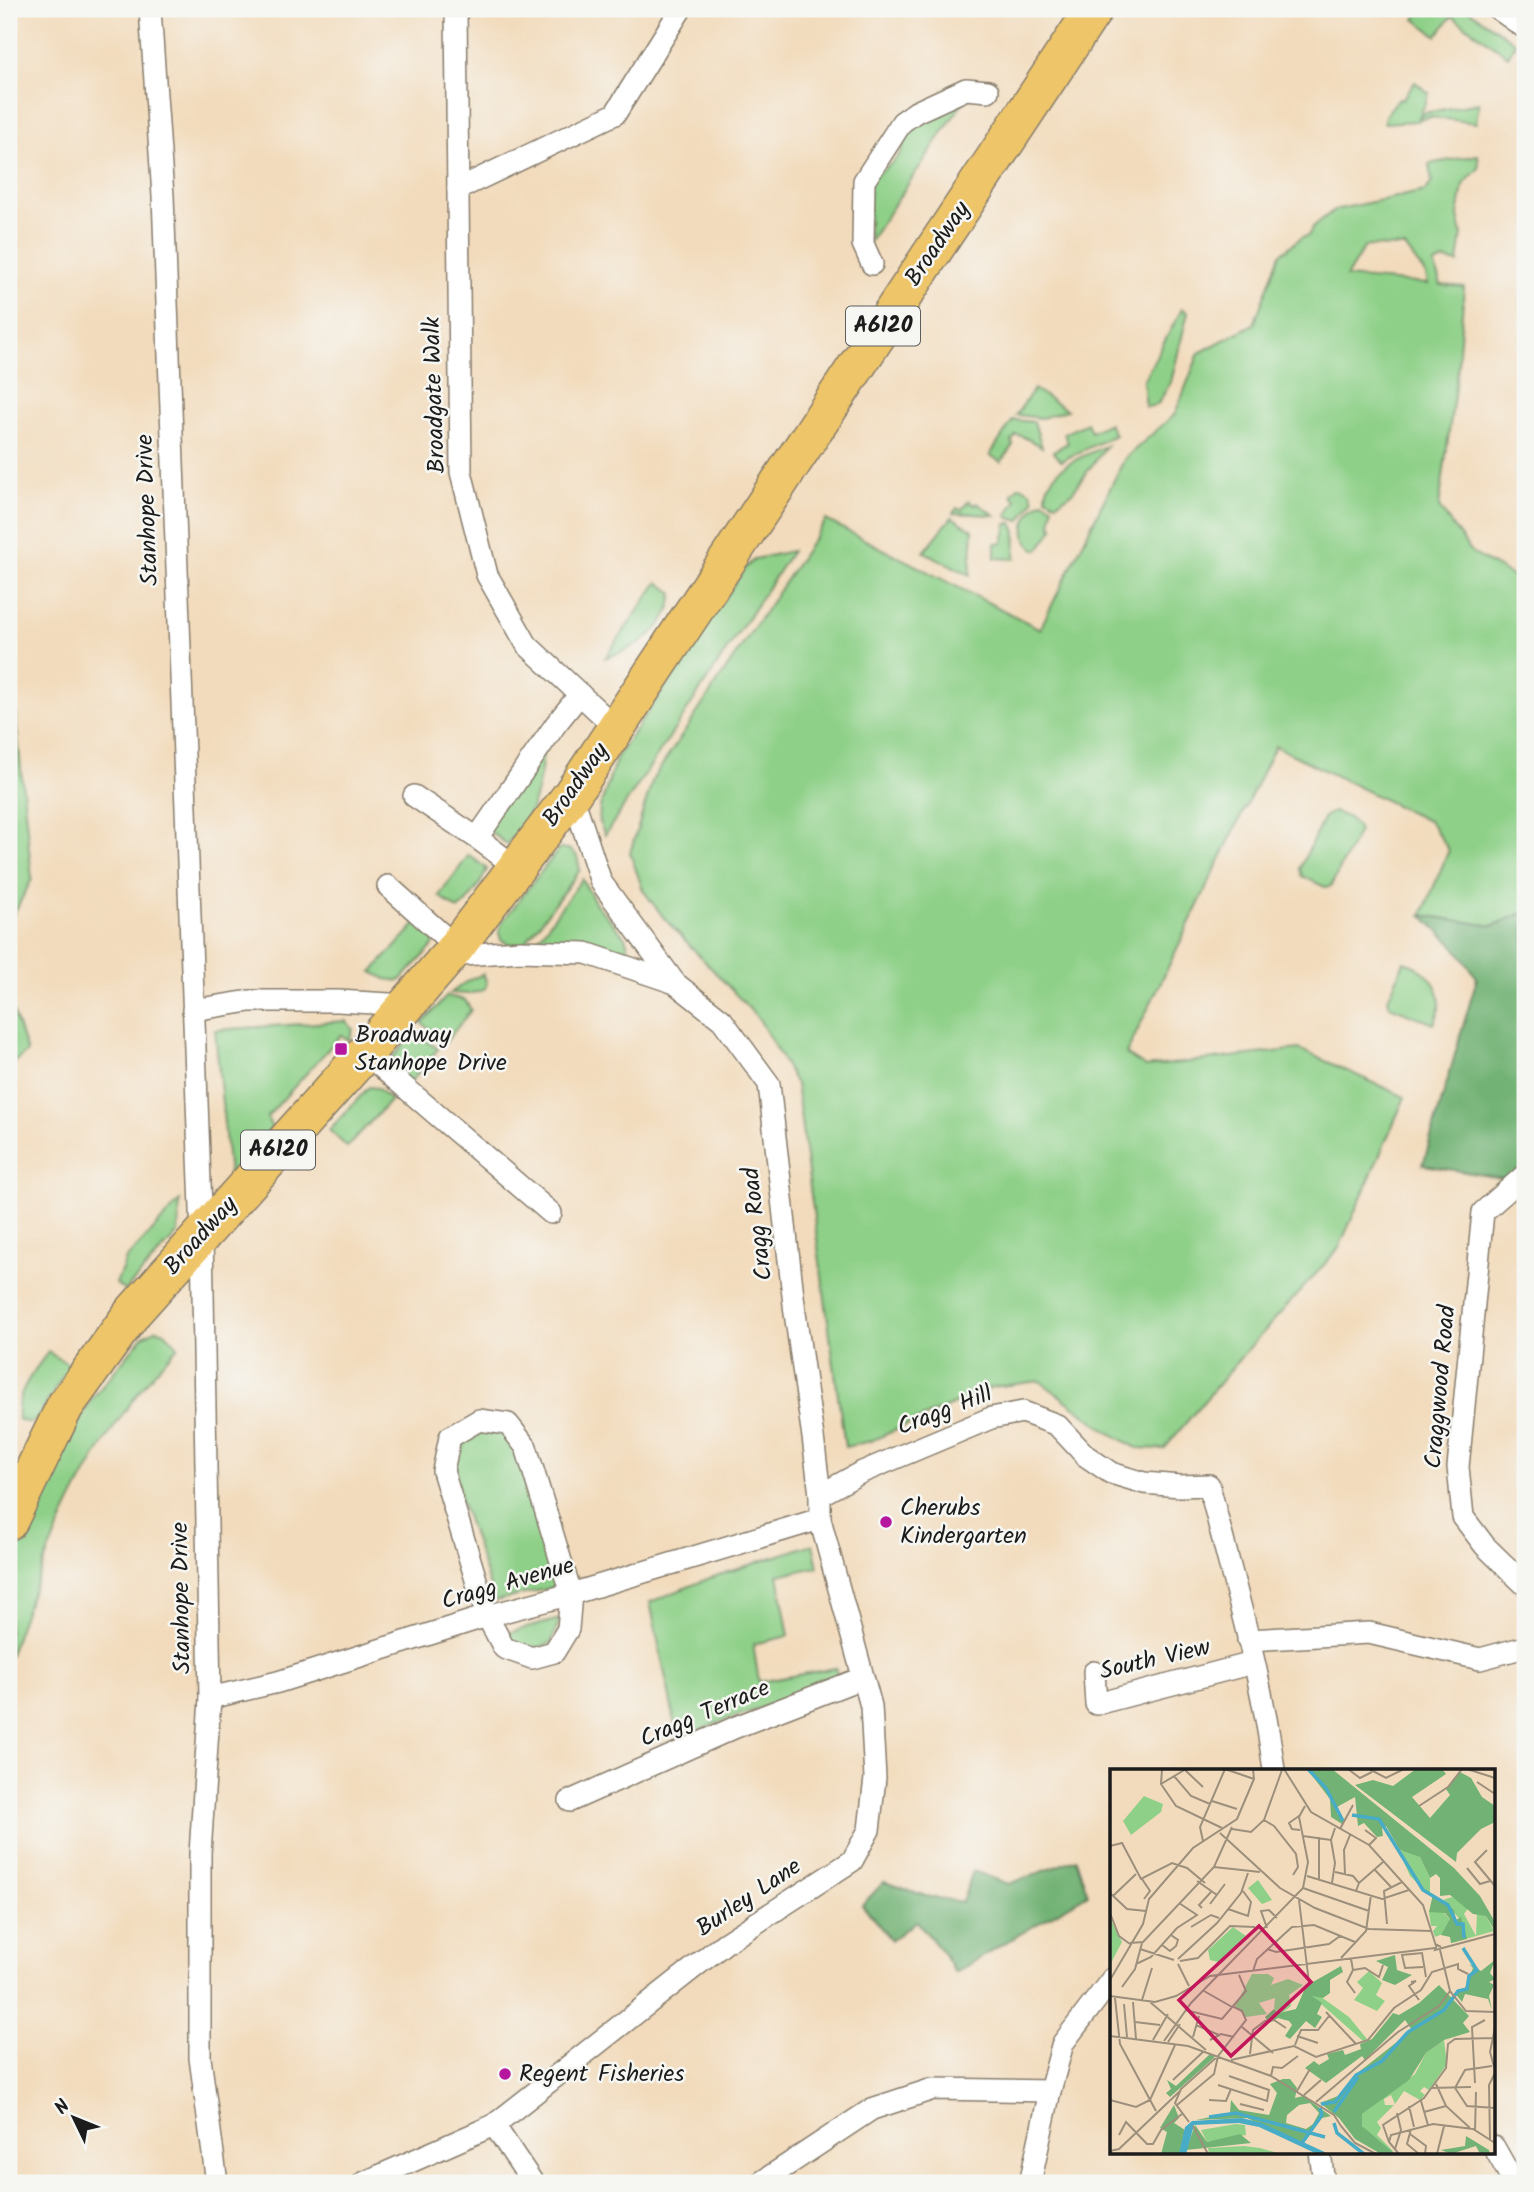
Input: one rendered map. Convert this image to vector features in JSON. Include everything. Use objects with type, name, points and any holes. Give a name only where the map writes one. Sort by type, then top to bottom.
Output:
[{"type":"highway","name":"Broadway","points":[[9,1521],[65,1406],[133,1312],[453,951],[572,794],[1094,9]]},
{"type":"street","name":"Stanhope Drive","points":[[150,9],[163,196],[202,1235],[210,1698],[200,1854],[200,2058],[217,2183]]},
{"type":"street","name":"Broadgate Walk","points":[[456,9],[461,472],[487,575],[527,645],[615,727]]},
{"type":"street","points":[[458,189],[615,114],[681,9]]},
{"type":"street","points":[[1498,9],[1525,28]]},
{"type":"street","points":[[872,264],[863,244],[864,181],[902,122],[916,112],[966,89],[988,90]]},
{"type":"street","points":[[477,838],[580,694]]},
{"type":"street","name":"Cragg Road","points":[[572,794],[601,882],[675,983],[722,1020],[768,1084],[820,1495]]},
{"type":"street","points":[[414,796],[516,867]]},
{"type":"street","points":[[388,887],[453,951]]},
{"type":"street","name":"Cragg Road","points":[[453,951],[586,953],[675,983]]},
{"type":"street","points":[[193,1010],[250,1000],[407,1005]]},
{"type":"street","points":[[365,1053],[551,1213]]},
{"type":"street","name":"Craggwood Road","points":[[1525,1175],[1483,1212],[1458,1467],[1463,1517],[1485,1546],[1525,1585]]},
{"type":"street","name":"Cragg Hill","points":[[820,1495],[860,1473],[991,1418],[1023,1412],[1057,1425],[1086,1456],[1111,1473],[1144,1483],[1209,1485],[1248,1640]]},
{"type":"street","points":[[479,1420],[508,1424],[526,1447],[571,1594],[568,1629],[554,1652],[532,1658],[504,1648],[486,1616],[443,1471],[450,1437],[479,1420]]},
{"type":"street","name":"Burley Lane","points":[[363,2183],[494,2125],[725,1943],[852,1861],[869,1830],[875,1778],[871,1706],[820,1519],[820,1495]]},
{"type":"street","name":"Cragg Avenue","points":[[210,1698],[278,1682],[486,1616],[571,1594],[820,1519]]},
{"type":"street","points":[[1274,1769],[1248,1640],[1368,1633],[1480,1659],[1525,1647]]},
{"type":"street","name":"South View","points":[[1094,1672],[1096,1704],[1253,1664]]},
{"type":"street","name":"Cragg Terrace","points":[[570,1801],[736,1727],[862,1678]]},
{"type":"street","points":[[1030,2183],[1063,2043],[1110,1982]]},
{"type":"street","points":[[760,2183],[872,2109],[933,2089],[1050,2091]]},
{"type":"street","points":[[494,2125],[533,2183]]},
{"type":"street","points":[[1496,2151],[1508,2172],[1521,2183]]},
{"type":"street","points":[[1320,2154],[1324,2183]]},
{"type":"green space","points":[[1423,9],[1467,9],[1516,43],[1508,56],[1452,16],[1437,36],[1415,19]]},
{"type":"green space","points":[[1415,82],[1429,93],[1420,116],[1479,103],[1476,123],[1419,117],[1417,121],[1384,123],[1385,116]]},
{"type":"green space","points":[[966,98],[869,242],[869,180],[899,155],[905,141],[900,134],[908,120]]},
{"type":"green space","points":[[1478,155],[1479,168],[1463,185],[1458,216],[1462,234],[1458,263],[1444,260],[1434,264],[1441,285],[1464,287],[1458,365],[1439,507],[1472,553],[1525,583],[1525,912],[1493,926],[1422,915],[1449,850],[1430,822],[1275,746],[1126,1054],[1146,1067],[1299,1049],[1405,1097],[1339,1248],[1241,1357],[1164,1449],[1137,1448],[1108,1432],[1040,1381],[992,1387],[871,1441],[845,1447],[796,1084],[759,1019],[664,918],[643,890],[630,853],[653,779],[826,520],[1040,629],[1125,458],[1175,414],[1199,353],[1254,324],[1280,254],[1302,237],[1308,236],[1313,227],[1334,210],[1425,191],[1432,182],[1429,164]],"holes":[[[1365,246],[1405,247],[1426,275],[1428,284],[1346,277]]]},
{"type":"green space","points":[[1182,309],[1188,312],[1171,382],[1157,405],[1146,407],[1143,381]]},
{"type":"green space","points":[[1034,389],[1067,410],[1042,418],[1016,415]]},
{"type":"green space","points":[[1013,420],[1034,422],[1042,447],[1016,435],[1012,441],[1013,445],[1001,462],[990,455]]},
{"type":"green space","points":[[1087,423],[1091,432],[1109,423],[1115,435],[1061,461],[1053,451],[1068,443],[1064,434]]},
{"type":"green space","points":[[1106,446],[1071,494],[1056,503],[1046,497],[1052,478],[1059,471],[1077,459]]},
{"type":"green space","points":[[1021,486],[1031,492],[1034,500],[1020,521],[1007,515],[1017,500],[1012,494]]},
{"type":"green space","points":[[969,501],[995,515],[953,513],[957,508],[961,510]]},
{"type":"green space","points":[[1044,501],[1053,507],[1051,525],[1054,528],[1038,550],[1027,540],[1025,525],[1032,510]]},
{"type":"green space","points":[[952,517],[973,530],[970,575],[924,552]]},
{"type":"green space","points":[[1012,523],[1016,532],[1015,559],[995,558],[995,543],[1003,543],[1007,524]]},
{"type":"green space","points":[[792,551],[605,835],[599,822],[600,807],[617,757],[745,568],[755,559]]},
{"type":"green space","points":[[658,582],[673,593],[665,618],[650,636],[640,643],[605,658]]},
{"type":"green space","points":[[9,650],[32,879],[9,923]]},
{"type":"green space","points":[[543,747],[539,783],[531,810],[507,844],[485,828]]},
{"type":"green space","points":[[1333,812],[1352,820],[1359,831],[1331,886],[1325,887],[1302,876],[1300,868],[1324,817]]},
{"type":"green space","points":[[559,849],[569,849],[577,856],[580,870],[524,944],[509,944],[501,940],[499,931],[502,922]]},
{"type":"green space","points":[[469,855],[487,869],[475,891],[458,910],[439,896]]},
{"type":"green space","points":[[582,879],[596,904],[625,937],[629,949],[623,956],[534,944]]},
{"type":"green space","points":[[1525,912],[1525,1182],[1423,1165],[1477,978],[1455,947],[1422,915],[1493,926]]},
{"type":"green space","points":[[418,922],[434,940],[433,946],[400,981],[386,979],[372,972]]},
{"type":"green space","points":[[1404,962],[1423,971],[1437,988],[1440,1005],[1434,1024],[1390,1006],[1388,999]]},
{"type":"green space","points":[[483,974],[487,983],[484,990],[469,994],[451,993],[467,981]]},
{"type":"green space","points":[[447,996],[465,1000],[471,1010],[445,1043],[422,1023]]},
{"type":"green space","points":[[9,999],[27,1052],[9,1066]]},
{"type":"green space","points":[[346,1021],[353,1029],[349,1041],[341,1035],[267,1117],[272,1128],[229,1176],[215,1030]]},
{"type":"green space","points":[[415,1032],[438,1049],[408,1085],[389,1061]]},
{"type":"green space","points":[[369,1087],[377,1088],[391,1100],[347,1147],[329,1130]]},
{"type":"green space","points":[[180,1201],[178,1233],[125,1291],[116,1284],[126,1259]]},
{"type":"green space","points":[[157,1329],[165,1332],[178,1346],[117,1422],[80,1485],[48,1553],[9,1657],[9,1564],[16,1548],[51,1473],[91,1400],[143,1336]]},
{"type":"green space","points":[[48,1352],[70,1365],[36,1420],[29,1423],[18,1419],[19,1400],[26,1383]]},
{"type":"green space","points":[[482,1432],[502,1434],[518,1453],[559,1586],[495,1601],[451,1471],[459,1447]]},
{"type":"green space","points":[[813,1544],[818,1567],[778,1575],[789,1636],[753,1644],[759,1682],[836,1668],[838,1681],[678,1737],[650,1602],[710,1578]]},
{"type":"green space","points":[[560,1619],[551,1643],[537,1648],[521,1647],[504,1634]]},
{"type":"green space","points":[[1076,1859],[1088,1894],[954,1973],[943,1953],[917,1921],[891,1940],[862,1905],[884,1882],[926,1896],[962,1902],[973,1871],[1009,1884]]},
{"type":"place","name":"Broadway Stanhope Drive","points":[[341,1049]]},
{"type":"place","name":"Cherubs Kindergarten","points":[[886,1522]]},
{"type":"place","name":"Regent Fisheries","points":[[505,2074]]}]
